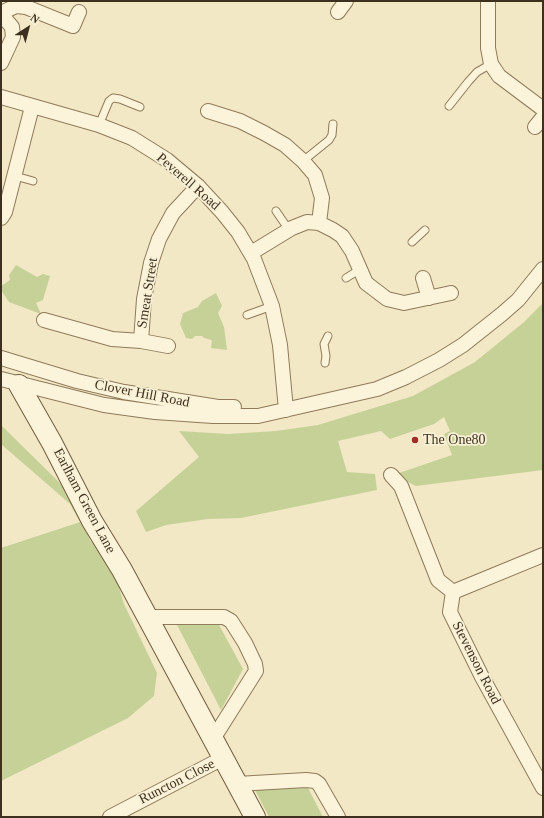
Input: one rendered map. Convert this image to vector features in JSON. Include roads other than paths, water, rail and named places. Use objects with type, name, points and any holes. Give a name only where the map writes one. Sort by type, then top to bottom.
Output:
[{"type":"street","points":[[488,1],[488,48],[490,64],[499,76],[543,109]]},
{"type":"street","points":[[1,63],[13,37],[12,27],[1,14],[16,6],[26,7],[71,31],[79,12]]},
{"type":"street","name":"Peverell Road","points":[[1,97],[99,125],[132,138],[167,160],[198,186],[222,212],[251,253],[272,306],[280,345],[286,410]]},
{"type":"street","points":[[1,218],[5,212],[32,107]]},
{"type":"street","points":[[208,111],[240,121],[264,133],[285,145],[302,161],[315,175],[322,198],[319,222]]},
{"type":"street","name":"Smeat Street","points":[[141,341],[144,299],[151,263],[159,239],[173,213],[198,186]]},
{"type":"street","points":[[251,253],[289,230],[307,222],[319,222],[342,236],[352,251],[359,270],[366,283],[386,299],[404,303],[450,293]]},
{"type":"street","name":"Clover Hill Road","points":[[1,370],[10,382],[104,404],[155,412],[213,416],[258,416],[377,389],[406,377],[439,360],[463,345],[518,300],[543,269]]},
{"type":"street","points":[[423,278],[429,298]]},
{"type":"street","name":"Smeat Street","points":[[44,320],[112,340],[141,341],[168,346]]},
{"type":"street","name":"Clover Hill Road","points":[[1,358],[77,381],[124,392],[218,407],[286,410]]},
{"type":"street","name":"Earlham Green Lane","points":[[10,382],[55,449],[92,521],[122,570],[255,817]]},
{"type":"street","points":[[391,475],[401,486],[438,580],[453,592],[543,555]]},
{"type":"street","name":"Stevenson Road","points":[[453,592],[450,612],[482,677],[543,788]]},
{"type":"street","points":[[147,617],[224,617],[231,621],[245,643],[255,664],[256,671],[213,739]]},
{"type":"street","name":"Runcton Close","points":[[110,817],[223,758]]},
{"type":"street","points":[[237,784],[306,780],[315,781],[320,784],[338,817]]},
{"type":"lane","points":[[449,106],[468,82],[490,64]]},
{"type":"lane","points":[[99,125],[109,101],[113,98],[120,99],[140,107]]},
{"type":"lane","points":[[302,161],[329,140],[332,135],[333,124]]},
{"type":"lane","points":[[14,176],[33,181]]},
{"type":"lane","points":[[276,211],[289,230]]},
{"type":"lane","points":[[412,242],[425,230]]},
{"type":"lane","points":[[346,278],[359,270]]},
{"type":"lane","points":[[247,315],[272,306]]},
{"type":"lane","points":[[325,363],[326,356],[324,344],[328,336]]},
{"type":"lane","points":[[108,532],[122,570]]},
{"type":"place","name":"The One80","points":[[415,440]]}]
